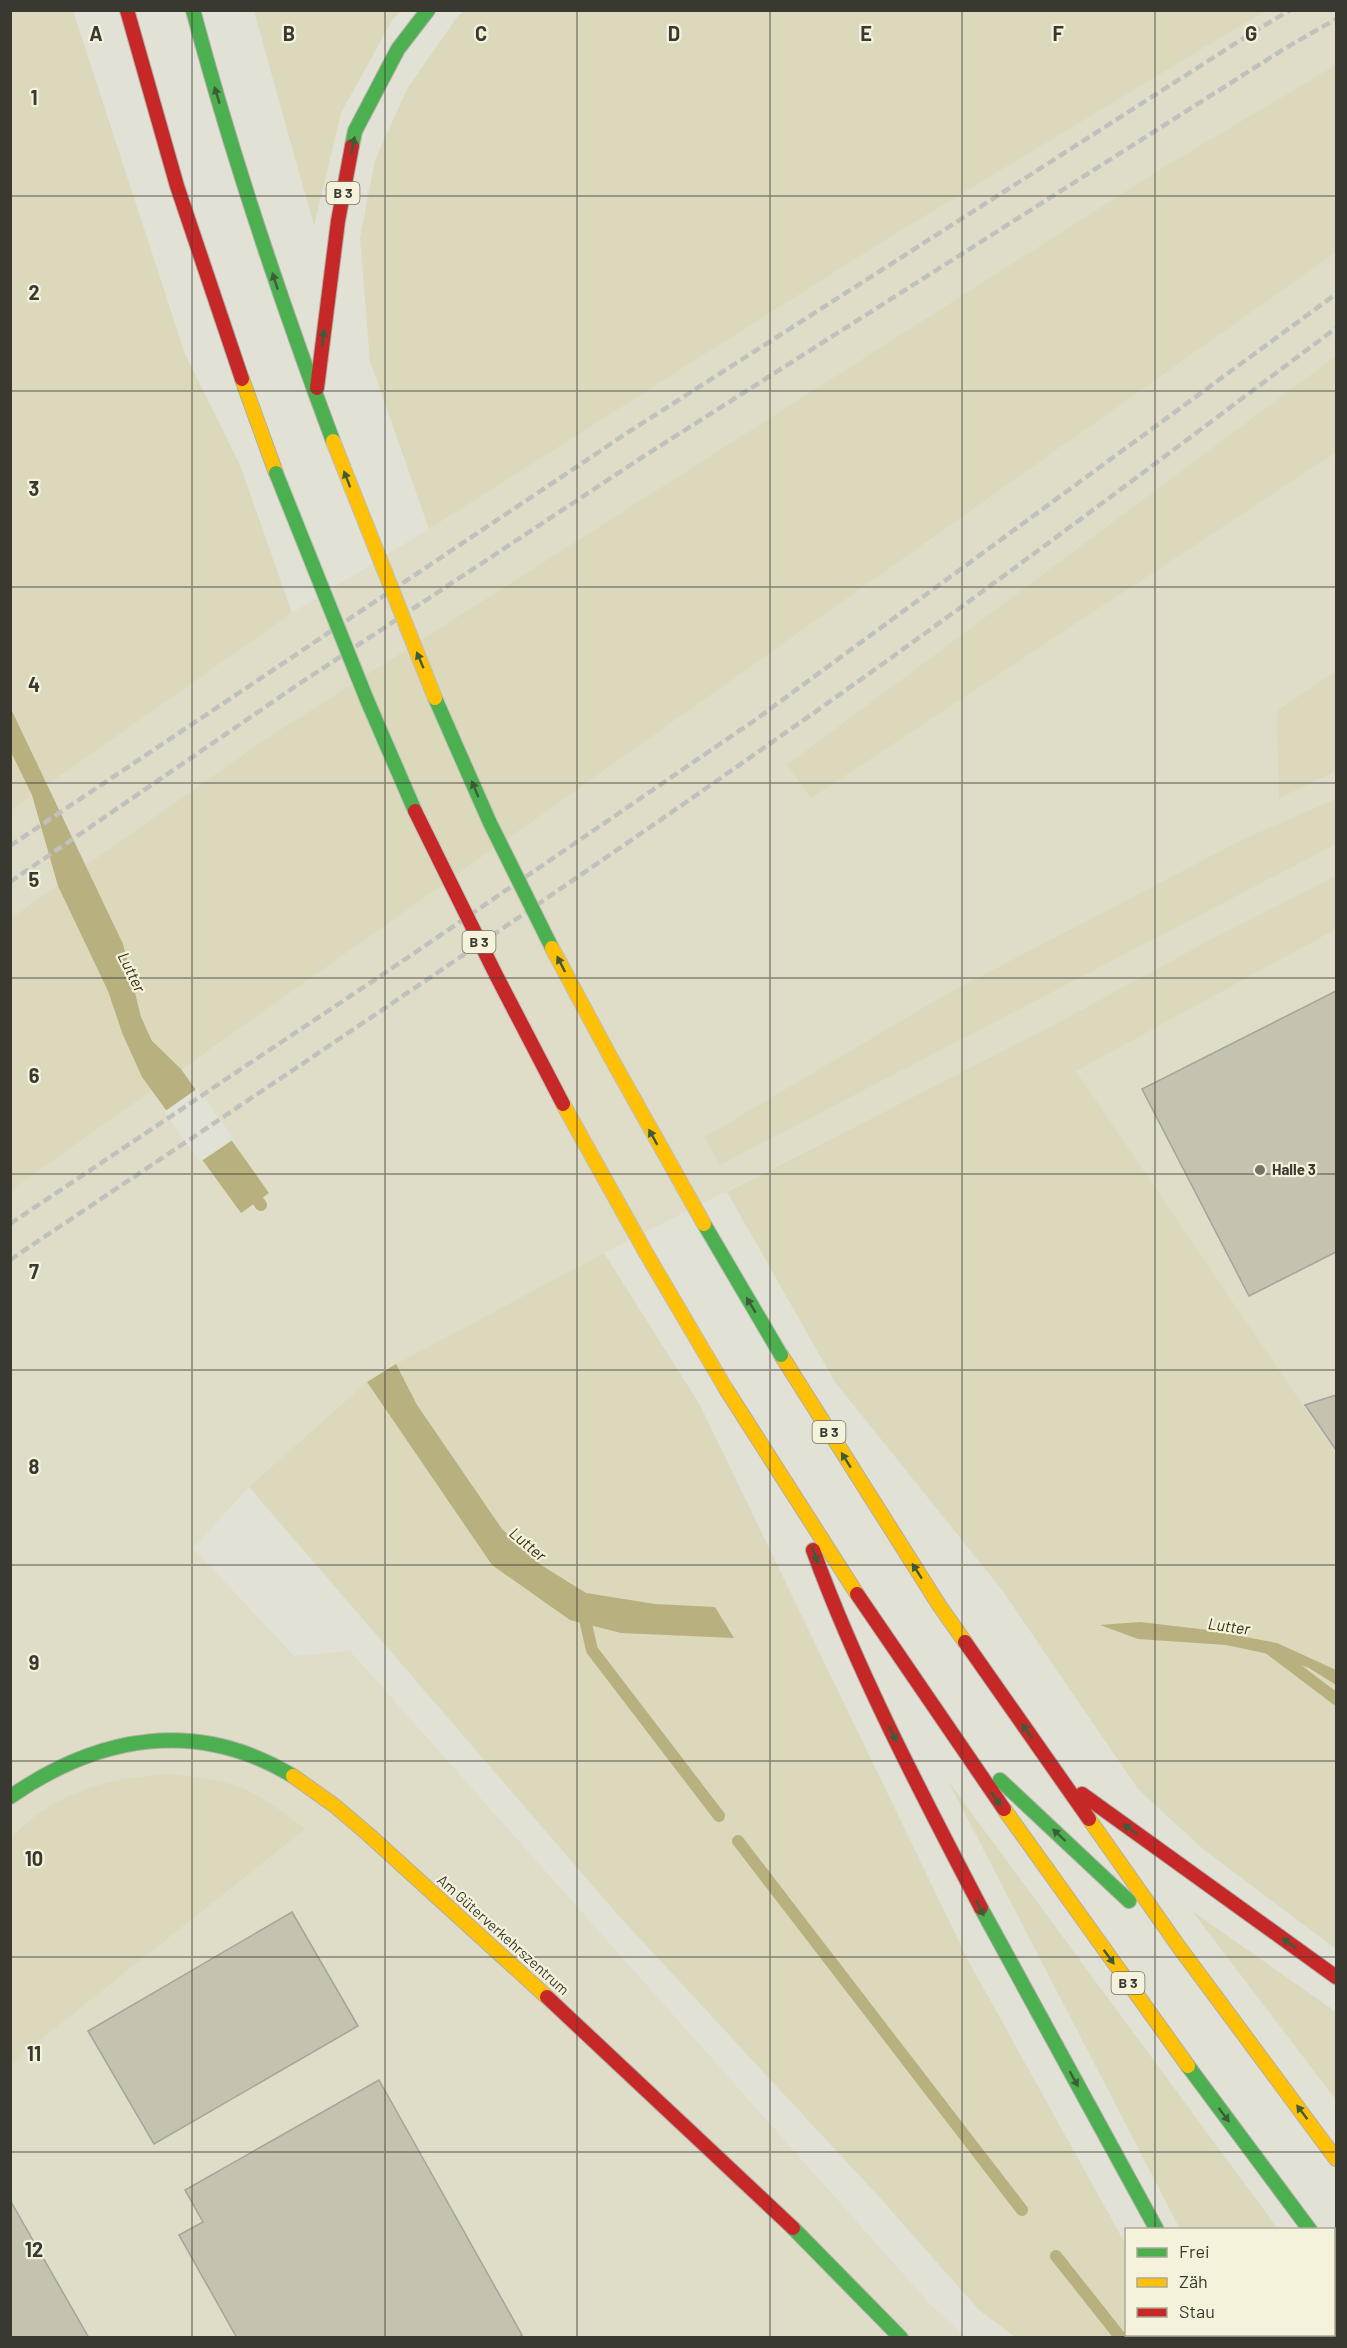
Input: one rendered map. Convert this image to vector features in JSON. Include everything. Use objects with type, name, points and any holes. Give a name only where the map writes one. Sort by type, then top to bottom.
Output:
[{"type":"main road","name":"B 3","points":[[127,10],[171,167],[216,308],[276,473],[381,731],[425,832],[476,938],[579,1137],[726,1389],[795,1500],[950,1734],[1191,2071],[1309,2228]]},
{"type":"main road","name":"B 3","points":[[193,10],[238,166],[316,396],[384,576],[480,800],[515,875],[625,1087],[677,1180],[781,1355],[939,1605],[1179,1947],[1336,2159]]},
{"type":"main road","name":"B 3","points":[[316,396],[338,221],[355,131],[398,49],[428,10]]},
{"type":"main road","points":[[795,1500],[826,1587],[857,1659],[924,1798],[1000,1946],[1155,2228]]},
{"type":"main road","name":"B 3","points":[[950,1734],[1179,1947]]},
{"type":"main road","name":"Am Güterverkehrszentrum","points":[[10,1797],[58,1766],[84,1756],[112,1747],[163,1741],[214,1744],[237,1750],[262,1759],[310,1787],[349,1817],[562,2011],[803,2238],[901,2337]]},
{"type":"main road","points":[[1061,1779],[1336,1977]]},
{"type":"shaded area","points":[[11,11],[73,11],[185,354],[240,465],[292,613],[11,810]]},
{"type":"shaded area","points":[[254,11],[401,11],[393,19],[341,113],[314,226]]},
{"type":"shaded area","points":[[464,11],[1265,11],[890,237],[429,529],[370,361],[360,238],[375,160],[407,89],[457,17]]},
{"type":"shaded area","points":[[1265,11],[1336,11],[1336,1454],[1076,1071],[1050,1027],[604,1253],[396,1364],[367,1382],[249,1487],[193,1548],[294,1656],[350,1651],[929,2303],[965,2337],[11,2337],[10,810],[292,613],[429,529],[890,237]]},
{"type":"shaded area","points":[[1336,65],[1336,252],[11,1190],[10,919],[263,741],[1161,169]]},
{"type":"shaded area","points":[[1336,356],[1336,452],[811,798],[787,765]]},
{"type":"shaded area","points":[[1336,671],[1336,771],[1279,798],[1277,711]]},
{"type":"shaded area","points":[[10,707],[123,944],[141,1017],[152,1041],[181,1069],[269,1193],[241,1213],[142,1077],[123,1035],[108,991],[58,886],[32,795],[11,752]]},
{"type":"shaded area","points":[[1336,799],[1336,844],[720,1165],[705,1137],[945,995],[1244,839]]},
{"type":"shaded area","points":[[1336,876],[1336,929],[1076,1071],[1336,1454],[1336,1949],[1203,1849],[1138,1789],[1002,1590],[835,1382],[727,1192],[1050,1027],[1212,939]]},
{"type":"shaded area","points":[[604,1253],[700,1405],[969,1962],[1125,2243],[1125,2336],[1171,2337],[1015,2337],[979,2310],[881,2199],[617,1914],[249,1487],[367,1382],[396,1364]]},
{"type":"shaded area","points":[[396,1364],[417,1405],[502,1529],[541,1565],[586,1593],[655,1604],[715,1607],[734,1638],[621,1633],[570,1620],[492,1565],[367,1382]]},
{"type":"shaded area","points":[[1140,1622],[1208,1630],[1277,1643],[1336,1670],[1336,1685],[1309,1668],[1264,1653],[1226,1645],[1138,1639],[1100,1625]]},
{"type":"shaded area","points":[[168,1774],[208,1779],[237,1786],[269,1803],[305,1829],[11,2063],[11,1838],[46,1809],[83,1790],[123,1780]]},
{"type":"shaded area","points":[[948,1781],[1277,2228],[1179,2228]]},
{"type":"shaded area","points":[[1192,1911],[1336,2012],[1336,2100]]},
{"type":"shaded area","points":[[1335,2307],[1336,2309],[1336,2337],[1228,2338],[1227,2336],[1335,2336]]},
{"type":"pier","points":[[198,1088],[234,1139],[200,1162],[164,1112]]},
{"type":"building","name":"Halle 3","points":[[1336,991],[1336,1252],[1249,1296],[1142,1089]]},
{"type":"building","points":[[1336,1395],[1336,1450],[1305,1405]]},
{"type":"building","points":[[292,1912],[358,2026],[154,2144],[88,2031]]},
{"type":"building","points":[[379,2080],[522,2335],[517,2338],[237,2338],[179,2235],[203,2222],[185,2190]]},
{"type":"building","points":[[10,2200],[89,2338],[10,2338]]},
{"type":"waterway","name":"Lutter","points":[[248,1188],[261,1205]]},
{"type":"waterway","points":[[583,1611],[592,1650],[719,1816]]},
{"type":"waterway","name":"Lutter","points":[[1270,1649],[1336,1699]]},
{"type":"waterway","points":[[738,1841],[1022,2210]]},
{"type":"waterway","points":[[1056,2256],[1121,2338]]},
{"type":"railway","points":[[10,846],[627,433],[1290,10]]},
{"type":"railway","points":[[10,882],[293,688],[641,458],[1284,49],[1336,19]]},
{"type":"railway","points":[[10,1224],[410,956],[755,720],[1336,294]]},
{"type":"railway","points":[[10,1260],[483,941],[838,696],[1124,487],[1336,328]]},
{"type":"traffic: fast","points":[[193,10],[258,227],[333,441]]},
{"type":"traffic: fast","points":[[352,146],[355,131],[398,49],[428,10]]},
{"type":"traffic: fast","points":[[276,473],[367,700],[415,811]]},
{"type":"traffic: fast","points":[[435,698],[490,823],[552,948]]},
{"type":"traffic: fast","points":[[704,1224],[781,1355]]},
{"type":"traffic: fast","points":[[10,1797],[78,1759],[113,1748],[149,1742],[185,1741],[221,1746],[257,1758],[293,1776]]},
{"type":"traffic: fast","points":[[1000,1780],[1129,1901]]},
{"type":"traffic: fast","points":[[981,1908],[1156,2228]]},
{"type":"traffic: fast","points":[[1188,2066],[1309,2228]]},
{"type":"traffic: fast","points":[[793,2228],[901,2338]]},
{"type":"traffic: slow","points":[[242,379],[276,473]]},
{"type":"traffic: slow","points":[[333,441],[435,698]]},
{"type":"traffic: slow","points":[[552,948],[704,1224]]},
{"type":"traffic: slow","points":[[563,1104],[646,1253],[726,1389]]},
{"type":"traffic: slow","points":[[781,1355],[939,1605],[965,1642]]},
{"type":"traffic: slow","points":[[726,1389],[857,1594]]},
{"type":"traffic: slow","points":[[293,1776],[335,1806],[369,1835],[547,1997]]},
{"type":"traffic: slow","points":[[1004,1809],[1188,2066]]},
{"type":"traffic: slow","points":[[1089,1819],[1179,1947],[1336,2159]]},
{"type":"traffic: jam","points":[[127,10],[177,186],[242,379]]},
{"type":"traffic: jam","points":[[317,388],[338,221],[352,146]]},
{"type":"traffic: jam","points":[[415,811],[563,1104]]},
{"type":"traffic: jam","points":[[813,1550],[870,1686],[981,1908]]},
{"type":"traffic: jam","points":[[857,1594],[1004,1809]]},
{"type":"traffic: jam","points":[[965,1642],[1089,1819]]},
{"type":"traffic: jam","points":[[1082,1794],[1336,1977]]},
{"type":"traffic: jam","points":[[547,1997],[793,2228]]},
{"type":"place","name":"Halle 3","points":[[1260,1170]]}]
